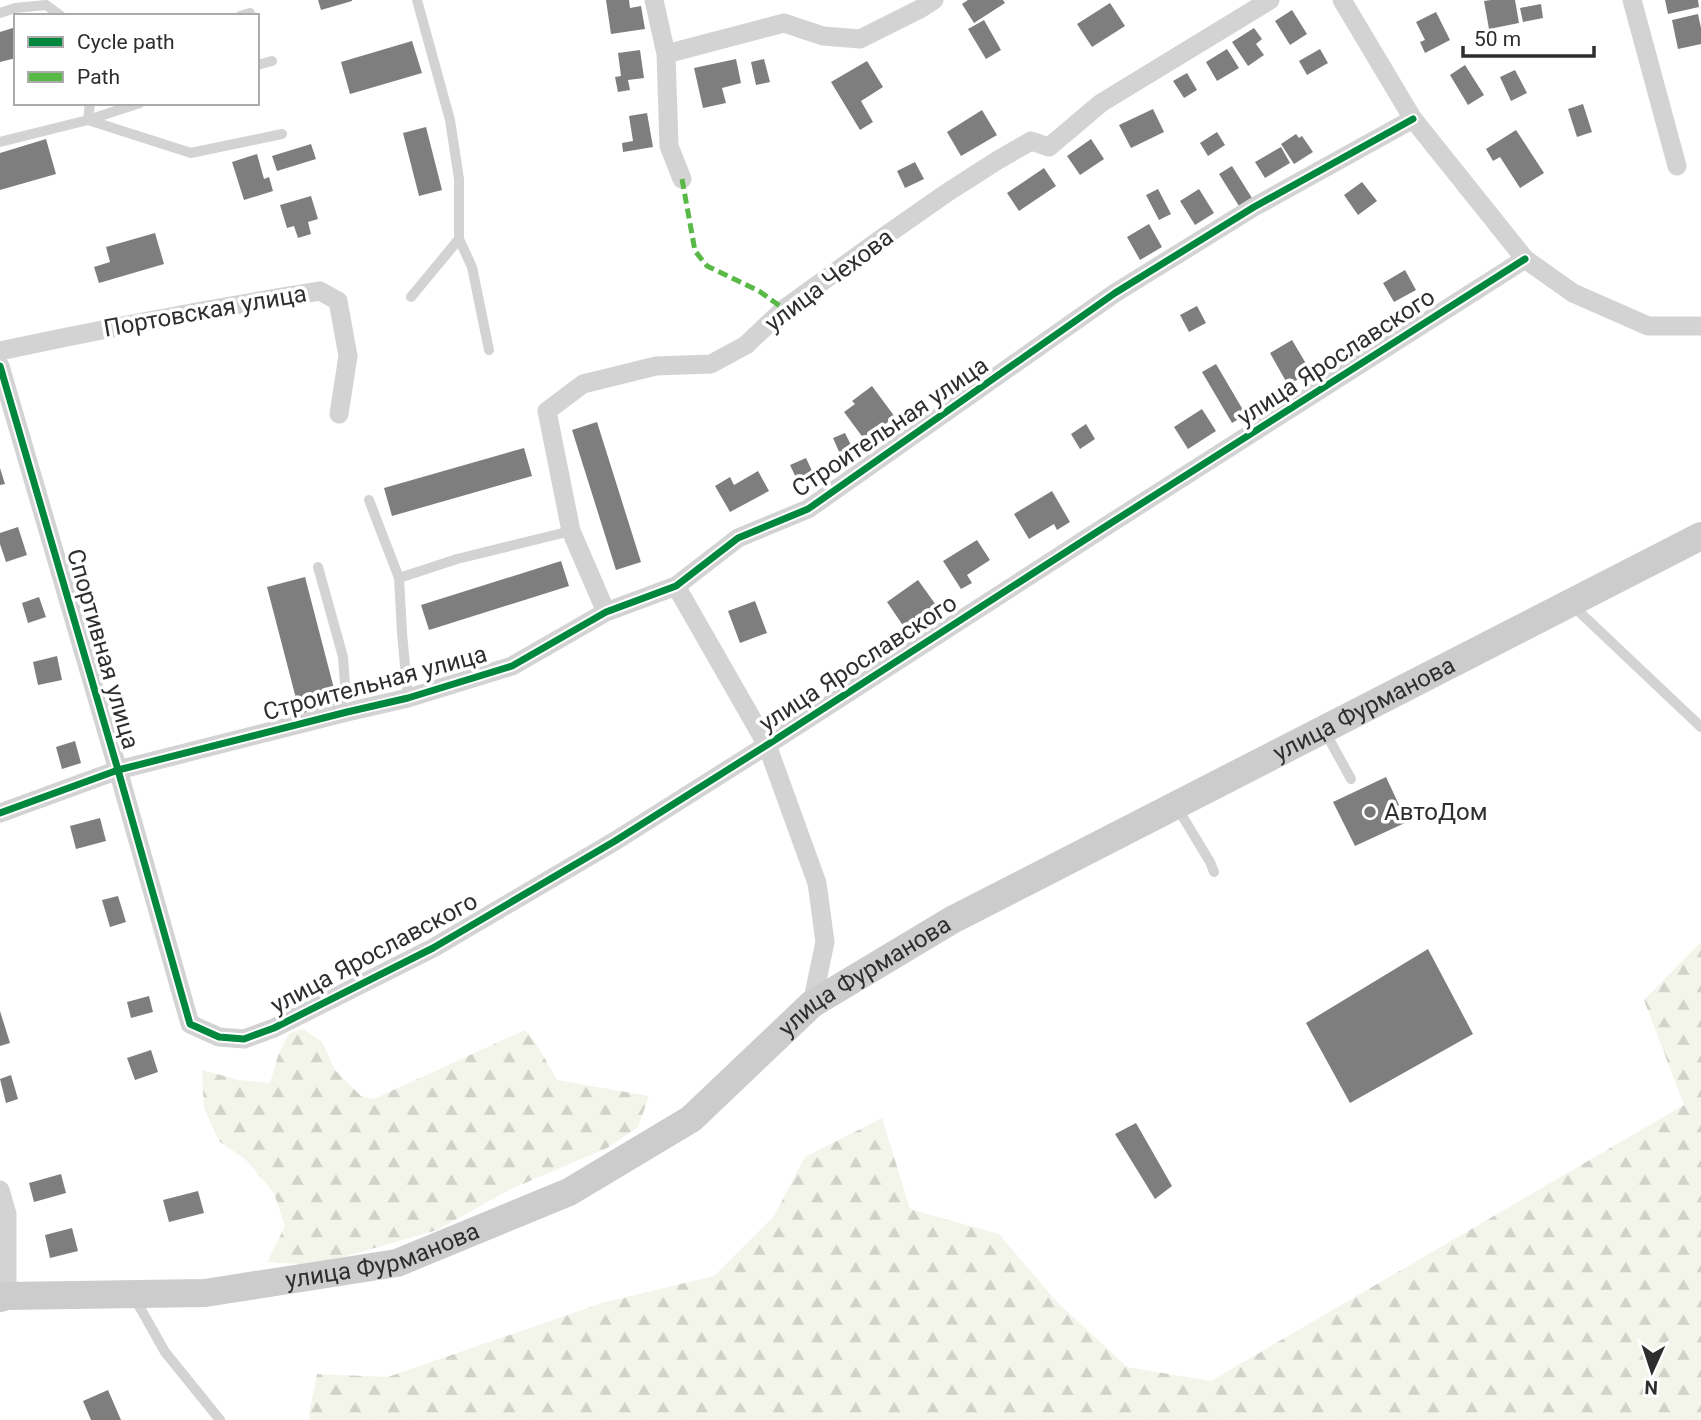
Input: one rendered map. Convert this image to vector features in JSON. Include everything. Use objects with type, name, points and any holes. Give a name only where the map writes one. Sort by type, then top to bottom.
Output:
[{"type":"main road","name":"улица Фурманова","points":[[4,1297],[205,1293],[397,1264],[569,1192],[691,1119],[812,1004],[952,920],[1701,536]]},
{"type":"street","points":[[654,0],[666,54],[669,146],[682,179]]},
{"type":"street","points":[[666,54],[784,23],[823,36],[860,39],[934,0]]},
{"type":"street","name":"улица Чехова","points":[[606,612],[571,531],[547,411],[583,384],[656,366],[711,364],[746,345],[785,309],[948,192],[1031,141],[1049,147],[1101,103],[1270,0]]},
{"type":"street","points":[[1342,0],[1413,119],[1525,259],[1573,293],[1648,326],[1701,326]]},
{"type":"street","points":[[1632,0],[1677,166]]},
{"type":"street","name":"Строительная улица","points":[[0,813],[118,770],[408,698],[512,666],[606,612],[676,586],[738,538],[808,509],[1115,293],[1254,207],[1413,119]]},
{"type":"street","name":"улица Ярославского","points":[[190,1024],[219,1037],[244,1039],[274,1028],[432,948],[615,841],[767,746],[1525,259]]},
{"type":"street","name":"Портовская улица","points":[[0,351],[89,331],[320,291],[338,301],[348,356],[339,414]]},
{"type":"street","name":"Спортивная улица","points":[[0,366],[190,1024]]},
{"type":"street","points":[[676,586],[767,746],[817,883],[825,942],[812,1004]]},
{"type":"street","points":[[0,1190],[7,1214],[4,1297]]},
{"type":"lane","points":[[417,0],[450,120],[459,179],[459,239],[472,267],[489,350]]},
{"type":"lane","points":[[0,13],[15,8],[46,5],[58,14]]},
{"type":"lane","points":[[259,64],[272,61]]},
{"type":"lane","points":[[88,120],[90,105]]},
{"type":"lane","points":[[0,142],[88,120],[134,105]]},
{"type":"lane","points":[[88,120],[191,153],[282,134]]},
{"type":"lane","points":[[411,297],[459,239]]},
{"type":"lane","points":[[369,500],[399,578],[408,698]]},
{"type":"lane","points":[[399,578],[457,559],[571,531]]},
{"type":"lane","points":[[318,567],[343,657],[347,712]]},
{"type":"lane","points":[[1570,603],[1701,727]]},
{"type":"lane","points":[[1324,730],[1351,779]]},
{"type":"lane","points":[[1176,806],[1214,872]]},
{"type":"lane","points":[[132,1293],[165,1352],[220,1420]]},
{"type":"green space","points":[[1701,942],[1701,1420],[309,1420],[317,1374],[388,1377],[602,1303],[714,1276],[774,1216],[805,1157],[882,1118],[910,1209],[999,1234],[1056,1301],[1127,1367],[1211,1381],[1684,1105],[1644,1000]]},
{"type":"green space","points":[[303,1029],[322,1042],[335,1070],[361,1096],[374,1099],[525,1030],[557,1080],[649,1096],[638,1127],[607,1148],[511,1189],[437,1230],[316,1265],[267,1262],[285,1226],[274,1193],[246,1160],[219,1141],[204,1108],[202,1070],[239,1080],[270,1083],[278,1056],[289,1033]]},
{"type":"building","points":[[318,0],[352,0],[352,1],[321,10]]},
{"type":"building","points":[[606,0],[629,0],[630,8],[641,6],[645,29],[611,34]]},
{"type":"building","points":[[968,0],[1003,0],[1005,3],[974,23],[962,4]]},
{"type":"building","points":[[1515,0],[1519,23],[1489,29],[1484,1]]},
{"type":"building","points":[[1665,0],[1698,0],[1699,7],[1668,14]]},
{"type":"building","points":[[1110,3],[1125,26],[1092,47],[1077,24]]},
{"type":"building","points":[[1541,4],[1543,18],[1523,22],[1520,8]]},
{"type":"building","points":[[1292,10],[1307,34],[1290,45],[1275,21]]},
{"type":"building","points":[[1436,12],[1450,40],[1425,53],[1420,42],[1425,40],[1416,22]]},
{"type":"building","points":[[1698,14],[1701,44],[1678,49],[1672,20]]},
{"type":"building","points":[[984,20],[1001,50],[986,59],[968,29]]},
{"type":"building","points":[[14,28],[14,58],[0,62],[0,32]]},
{"type":"building","points":[[1254,28],[1262,39],[1256,44],[1264,55],[1248,66],[1232,42]]},
{"type":"building","points":[[412,41],[422,73],[350,94],[341,62]]},
{"type":"building","points":[[1227,49],[1239,68],[1217,81],[1206,62]]},
{"type":"building","points":[[1320,49],[1328,63],[1307,75],[1299,61]]},
{"type":"building","points":[[640,50],[644,78],[628,80],[630,90],[618,92],[615,77],[621,76],[618,53]]},
{"type":"building","points":[[736,59],[741,83],[722,88],[726,103],[703,108],[694,68]]},
{"type":"building","points":[[764,59],[770,82],[756,85],[751,62]]},
{"type":"building","points":[[867,61],[883,87],[861,101],[873,122],[860,130],[831,82]]},
{"type":"building","points":[[1465,65],[1484,95],[1468,105],[1450,75]]},
{"type":"building","points":[[1515,70],[1527,93],[1511,101],[1500,77]]},
{"type":"building","points":[[1187,73],[1197,90],[1184,98],[1173,81]]},
{"type":"building","points":[[1583,104],[1592,132],[1577,137],[1568,109]]},
{"type":"building","points":[[1153,109],[1164,132],[1131,148],[1119,125]]},
{"type":"building","points":[[982,110],[997,135],[961,156],[947,132]]},
{"type":"building","points":[[647,113],[653,147],[623,152],[622,143],[633,141],[629,116]]},
{"type":"building","points":[[426,127],[442,190],[419,196],[403,133]]},
{"type":"building","points":[[1516,130],[1544,173],[1520,188],[1500,157],[1493,161],[1486,149]]},
{"type":"building","points":[[1217,132],[1225,145],[1208,156],[1200,143]]},
{"type":"building","points":[[1296,134],[1299,138],[1302,136],[1313,152],[1294,164],[1281,144]]},
{"type":"building","points":[[46,139],[56,174],[0,190],[0,153]]},
{"type":"building","points":[[1091,139],[1104,159],[1080,175],[1067,156]]},
{"type":"building","points":[[311,144],[316,159],[277,171],[272,156]]},
{"type":"building","points":[[1281,147],[1290,163],[1265,178],[1255,162]]},
{"type":"building","points":[[257,154],[264,179],[269,177],[273,191],[244,200],[232,162]]},
{"type":"building","points":[[915,162],[924,179],[905,188],[897,171]]},
{"type":"building","points":[[1232,166],[1252,198],[1239,206],[1219,174]]},
{"type":"building","points":[[1044,168],[1056,186],[1019,211],[1007,193]]},
{"type":"building","points":[[1362,182],[1377,201],[1358,215],[1344,195]]},
{"type":"building","points":[[1158,189],[1171,214],[1159,220],[1146,195]]},
{"type":"building","points":[[1199,189],[1214,213],[1195,225],[1180,201]]},
{"type":"building","points":[[311,196],[318,219],[308,222],[311,234],[298,238],[294,226],[287,228],[280,205]]},
{"type":"building","points":[[1149,224],[1162,247],[1140,260],[1127,237]]},
{"type":"building","points":[[155,233],[164,264],[99,283],[94,267],[110,262],[106,247]]},
{"type":"building","points":[[1405,270],[1416,290],[1394,302],[1383,283]]},
{"type":"building","points":[[1197,306],[1206,323],[1189,332],[1180,315]]},
{"type":"building","points":[[1292,340],[1311,372],[1288,385],[1270,353]]},
{"type":"building","points":[[1216,364],[1246,415],[1232,423],[1202,372]]},
{"type":"building","points":[[872,386],[895,417],[864,439],[844,412],[855,404],[852,401]]},
{"type":"building","points":[[1202,409],[1216,431],[1188,449],[1174,427]]},
{"type":"building","points":[[597,422],[641,562],[616,570],[572,430]]},
{"type":"building","points":[[1086,424],[1095,439],[1080,449],[1071,434]]},
{"type":"building","points":[[845,433],[857,457],[844,463],[833,438]]},
{"type":"building","points":[[524,448],[532,476],[392,516],[384,488]]},
{"type":"building","points":[[806,458],[814,475],[798,482],[790,465]]},
{"type":"building","points":[[0,468],[5,484],[0,485]]},
{"type":"building","points":[[758,471],[769,491],[730,512],[715,486],[730,477],[734,485]]},
{"type":"building","points":[[1052,491],[1070,522],[1057,530],[1054,524],[1029,539],[1014,514]]},
{"type":"building","points":[[18,527],[27,555],[6,562],[0,544],[0,533]]},
{"type":"building","points":[[977,540],[990,560],[967,575],[972,583],[961,589],[943,561]]},
{"type":"building","points":[[561,561],[569,586],[429,630],[421,605]]},
{"type":"building","points":[[305,577],[338,704],[300,714],[267,587]]},
{"type":"building","points":[[918,580],[936,605],[904,627],[887,602]]},
{"type":"building","points":[[39,597],[46,617],[28,623],[22,603]]},
{"type":"building","points":[[755,601],[767,633],[740,643],[728,611]]},
{"type":"building","points":[[57,656],[62,680],[38,685],[33,662]]},
{"type":"building","points":[[75,741],[81,763],[62,769],[56,747]]},
{"type":"building","name":"АвтоДом","points":[[1386,777],[1407,822],[1355,846],[1333,802]]},
{"type":"building","points":[[100,818],[106,841],[76,849],[70,826]]},
{"type":"building","points":[[118,896],[126,922],[110,927],[102,900]]},
{"type":"building","points":[[1428,949],[1473,1034],[1350,1103],[1306,1023]]},
{"type":"building","points":[[149,996],[153,1012],[131,1018],[127,1002]]},
{"type":"building","points":[[0,1011],[10,1043],[0,1046]]},
{"type":"building","points":[[151,1050],[158,1072],[135,1080],[127,1058]]},
{"type":"building","points":[[11,1075],[18,1099],[6,1103],[0,1079]]},
{"type":"building","points":[[1136,1123],[1172,1186],[1155,1199],[1115,1134]]},
{"type":"building","points":[[61,1174],[66,1193],[34,1202],[29,1183]]},
{"type":"building","points":[[198,1191],[204,1213],[169,1222],[163,1200]]},
{"type":"building","points":[[72,1228],[78,1251],[50,1258],[45,1235]]},
{"type":"building","points":[[108,1390],[121,1420],[91,1420],[83,1401]]},
{"type":"marked path","points":[[682,179],[695,251],[707,266],[759,291],[784,309]]},
{"type":"cycle path","points":[[0,813],[118,770],[408,698],[512,666],[606,612],[676,586],[738,538],[808,509],[1115,293],[1254,207],[1413,119]]},
{"type":"cycle path","points":[[0,366],[190,1024],[219,1037],[244,1039],[274,1028],[433,948],[615,841],[1525,259]]},
{"type":"place","name":"АвтоДом","points":[[1370,812]]}]
